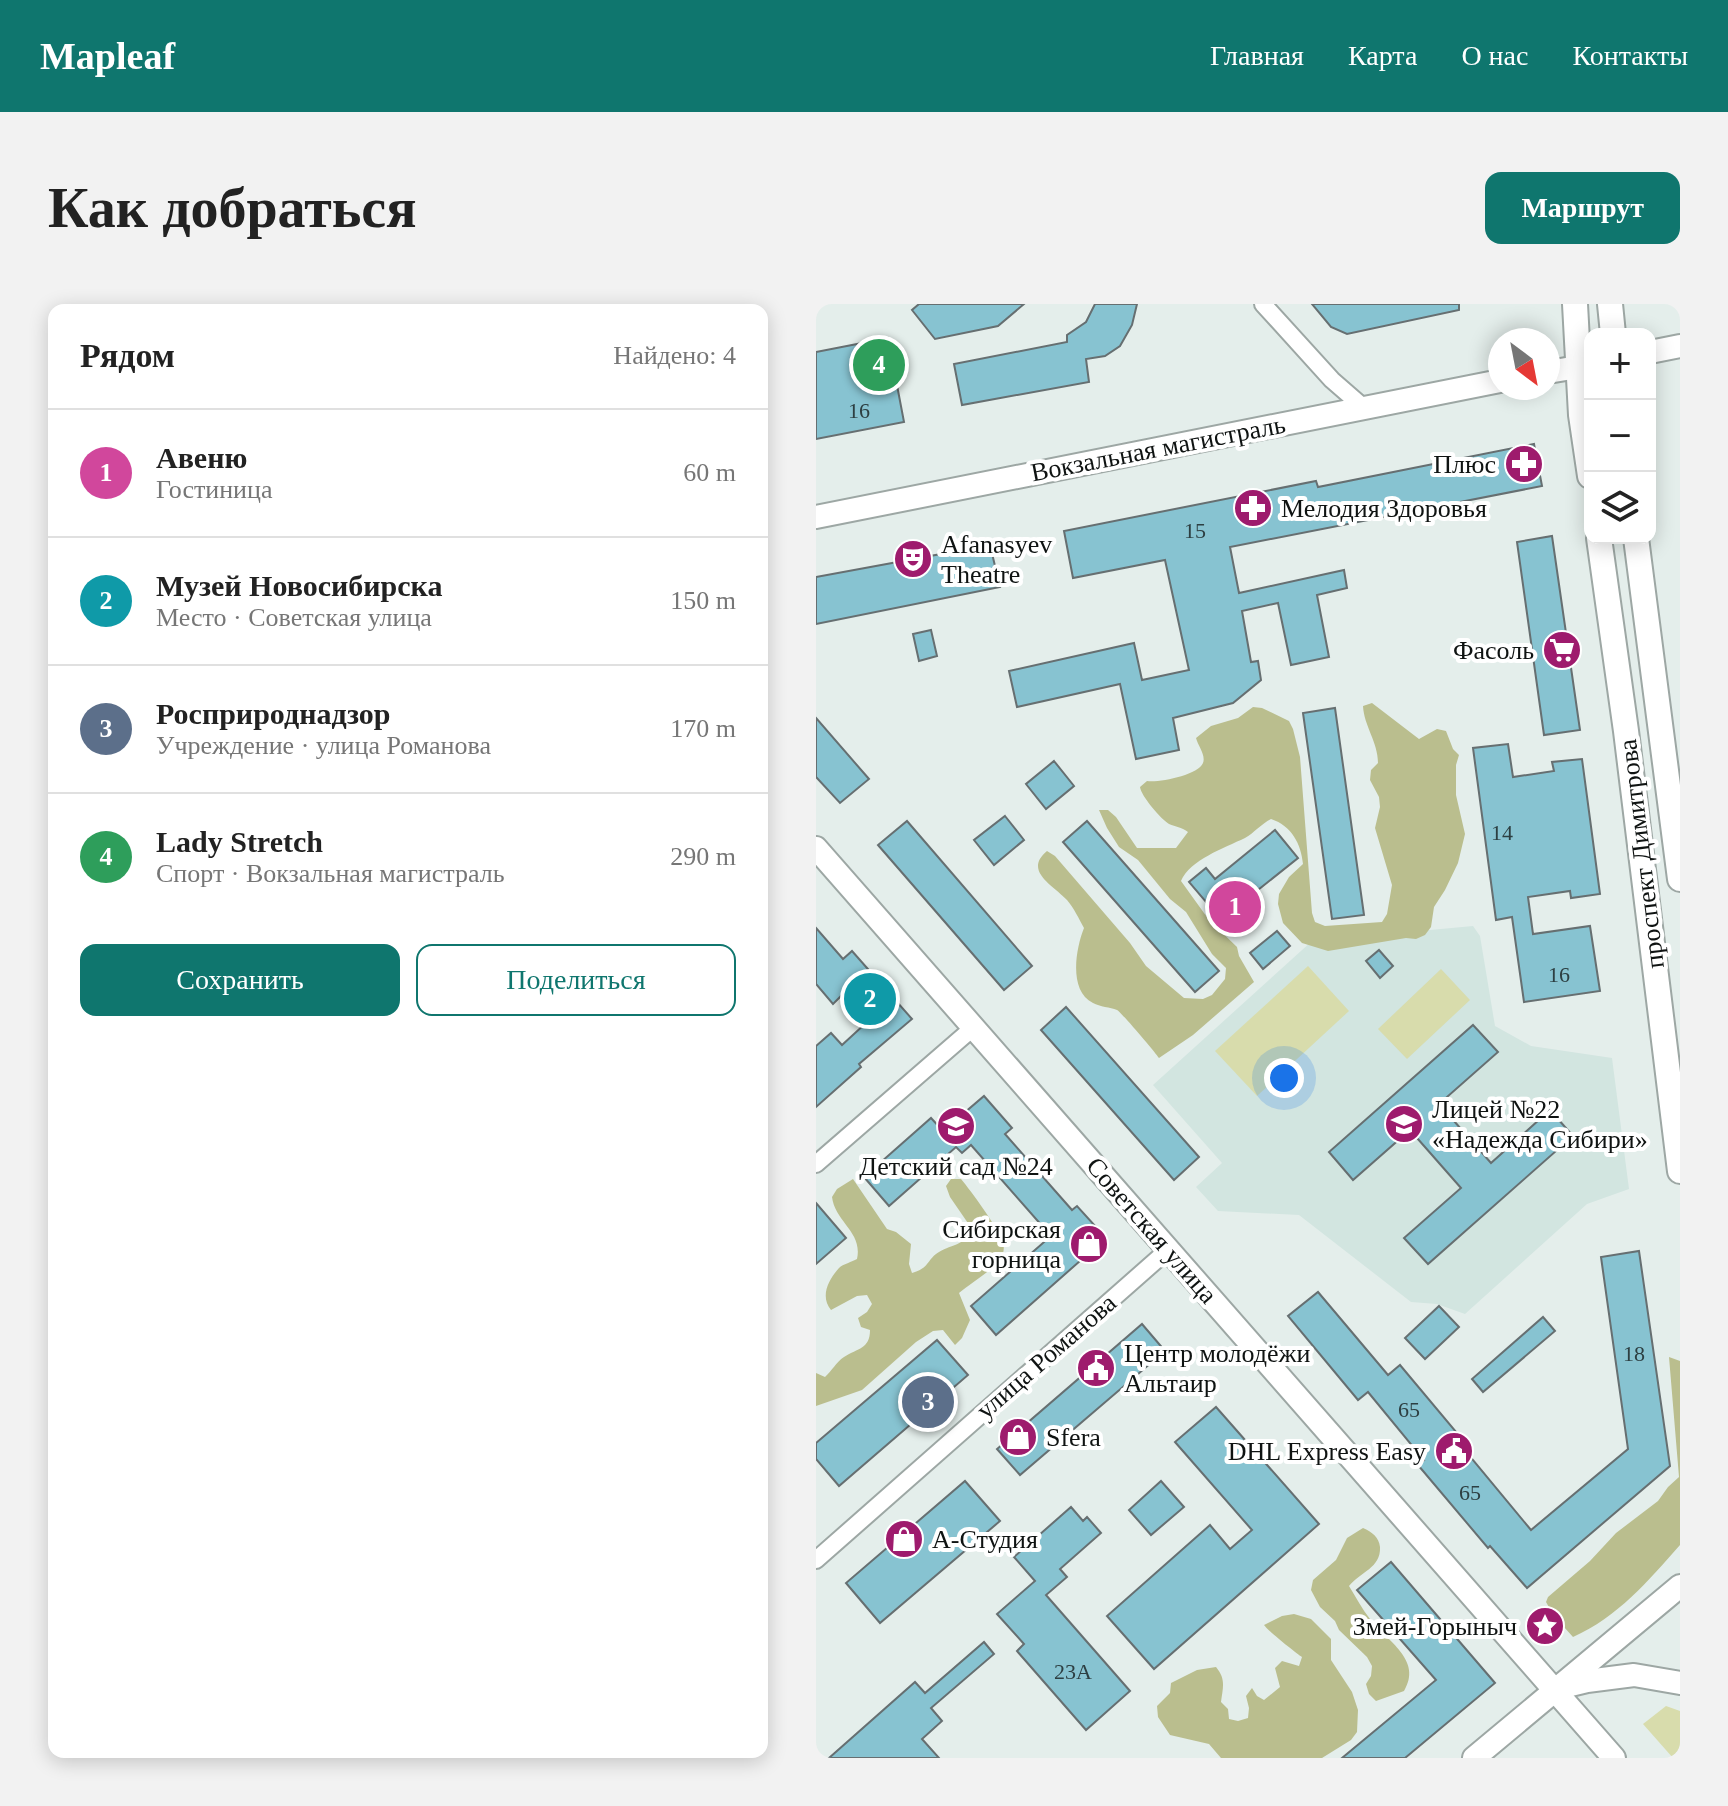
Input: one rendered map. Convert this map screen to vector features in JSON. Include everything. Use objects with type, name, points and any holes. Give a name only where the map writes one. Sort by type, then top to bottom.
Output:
[{"type":"main road","points":[[1575,304],[1584,360]]},
{"type":"main road","points":[[1610,304],[1612,328]]},
{"type":"main road","points":[[1584,378],[1581,415],[1589,472]]},
{"type":"main road","name":"проспект Димитрова","points":[[1600,544],[1680,1171]]},
{"type":"main road","name":"проспект Димитрова","points":[[1637,544],[1680,879]]},
{"type":"street","points":[[1263,304],[1332,380],[1363,407]]},
{"type":"street","points":[[1656,351],[1680,346]]},
{"type":"street","points":[[1560,370],[1584,366]]},
{"type":"street","name":"Вокзальная магистраль","points":[[816,517],[1488,383]]},
{"type":"street","name":"Советская улица","points":[[816,848],[1614,1758]]},
{"type":"street","points":[[816,1164],[974,1027]]},
{"type":"street","name":"улица Романова","points":[[816,1560],[1169,1249]]},
{"type":"street","points":[[1474,1758],[1680,1586]]},
{"type":"street","points":[[1553,1690],[1587,1681],[1634,1675],[1680,1683]]},
{"type":"shaded area","name":"Лицей №22 «Надежда Сибири»","points":[[1473,926],[1480,936],[1495,1026],[1531,1046],[1612,1058],[1629,1189],[1587,1204],[1465,1314],[1437,1304],[1411,1302],[1299,1215],[1218,1211],[1196,1187],[1222,1163],[1153,1085],[1312,941]]},
{"type":"green space","points":[[1372,703],[1419,739],[1437,729],[1446,731],[1453,749],[1459,755],[1456,795],[1465,834],[1458,863],[1434,907],[1431,927],[1425,935],[1416,939],[1328,951],[1302,943],[1283,923],[1278,904],[1279,894],[1289,877],[1303,864],[1302,857],[1290,831],[1271,819],[1245,838],[1200,861],[1181,881],[1209,920],[1237,947],[1254,982],[1193,1035],[1159,1058],[1120,1012],[1093,1003],[1080,989],[1076,968],[1084,928],[1067,900],[1039,871],[1040,858],[1047,851],[1055,856],[1146,966],[1184,998],[1203,999],[1212,995],[1225,979],[1226,968],[1212,954],[1186,912],[1170,899],[1138,860],[1119,847],[1099,810],[1108,810],[1116,817],[1137,848],[1176,848],[1188,832],[1161,817],[1140,787],[1147,781],[1169,779],[1194,771],[1204,760],[1196,738],[1211,726],[1238,718],[1253,707],[1262,708],[1289,721],[1300,757],[1315,922],[1325,926],[1382,922],[1387,914],[1392,885],[1375,828],[1379,797],[1370,780],[1371,770],[1378,763],[1363,706]]},
{"type":"green space","points":[[1308,966],[1349,1011],[1257,1096],[1215,1051]]},
{"type":"green space","points":[[1441,969],[1470,1000],[1407,1059],[1378,1029]]},
{"type":"green space","points":[[853,1179],[887,1229],[911,1244],[909,1264],[912,1273],[922,1269],[939,1252],[961,1242],[972,1229],[950,1197],[946,1186],[951,1179],[961,1179],[971,1192],[996,1229],[1004,1250],[996,1265],[959,1293],[970,1320],[962,1338],[955,1345],[943,1330],[933,1331],[916,1342],[862,1390],[816,1406],[816,1373],[825,1377],[841,1359],[865,1345],[870,1330],[861,1327],[858,1318],[872,1304],[867,1295],[857,1296],[831,1310],[826,1300],[829,1283],[835,1273],[857,1259],[856,1241],[834,1206],[832,1197],[837,1189]]},
{"type":"green space","points":[[1669,1357],[1680,1361],[1680,1545],[1618,1609],[1573,1637],[1554,1616],[1546,1602],[1548,1597],[1590,1561],[1616,1533],[1658,1501],[1679,1477]]},
{"type":"green space","points":[[1363,1528],[1377,1538],[1379,1554],[1374,1565],[1349,1586],[1370,1619],[1406,1660],[1409,1670],[1404,1691],[1376,1701],[1369,1694],[1366,1684],[1372,1666],[1367,1657],[1339,1630],[1311,1590],[1313,1580],[1336,1560],[1347,1538]]},
{"type":"green space","points":[[1294,1614],[1311,1619],[1331,1639],[1331,1660],[1352,1692],[1358,1710],[1357,1732],[1351,1740],[1322,1758],[1221,1758],[1209,1744],[1170,1735],[1158,1717],[1157,1706],[1170,1693],[1171,1683],[1197,1670],[1216,1667],[1223,1679],[1221,1702],[1228,1709],[1229,1719],[1238,1721],[1248,1718],[1246,1696],[1252,1688],[1264,1700],[1280,1687],[1275,1668],[1282,1661],[1299,1666],[1302,1657],[1264,1625]]},
{"type":"green space","points":[[1666,1706],[1680,1711],[1680,1758],[1673,1758],[1643,1724]]},
{"type":"building","points":[[919,304],[1024,304],[998,326],[935,339],[912,310]]},
{"type":"building","points":[[1095,304],[1137,304],[1132,325],[1120,346],[1105,356],[1086,359],[1089,382],[962,405],[954,364],[1067,342],[1067,335],[1086,322]]},
{"type":"building","points":[[1312,304],[1459,304],[1459,310],[1347,334],[1331,327]]},
{"type":"building","points":[[888,338],[904,422],[816,439],[816,352]]},
{"type":"building","points":[[1534,444],[1542,486],[1230,547],[1239,593],[1344,570],[1347,588],[1317,595],[1329,657],[1291,665],[1278,603],[1242,611],[1251,662],[1258,661],[1261,680],[1233,703],[1173,718],[1179,750],[1136,759],[1120,684],[1017,707],[1009,671],[1134,643],[1142,680],[1189,670],[1165,560],[1073,578],[1064,531],[1316,481],[1318,487]]},
{"type":"building","points":[[1552,536],[1580,730],[1544,735],[1517,542]]},
{"type":"building","points":[[990,545],[1000,587],[816,624],[816,577]]},
{"type":"building","points":[[931,630],[937,656],[919,661],[913,634]]},
{"type":"building","points":[[1335,708],[1364,915],[1332,919],[1303,713]]},
{"type":"building","points":[[816,718],[869,779],[840,803],[816,777]]},
{"type":"building","points":[[1508,744],[1513,777],[1554,771],[1552,762],[1582,759],[1600,894],[1571,898],[1570,891],[1528,897],[1533,934],[1590,926],[1600,991],[1524,1002],[1512,917],[1496,920],[1473,748]]},
{"type":"building","points":[[1054,761],[1074,786],[1046,809],[1026,784]]},
{"type":"building","points":[[1005,816],[1024,840],[994,865],[974,840]]},
{"type":"building","points":[[907,821],[1032,966],[1004,990],[878,845]]},
{"type":"building","points":[[1087,821],[1219,971],[1195,992],[1063,842]]},
{"type":"building","points":[[1275,830],[1298,858],[1238,906],[1240,909],[1223,922],[1189,882],[1206,868],[1215,879]]},
{"type":"building","points":[[816,928],[843,959],[852,951],[912,1019],[859,1064],[861,1067],[816,1107],[816,1046],[831,1033],[842,1045],[866,1023],[842,995],[833,1004],[816,984]]},
{"type":"building","points":[[1277,931],[1290,946],[1263,969],[1250,953]]},
{"type":"building","points":[[1379,950],[1393,966],[1380,978],[1366,961]]},
{"type":"building","points":[[1066,1007],[1199,1157],[1174,1180],[1041,1030]]},
{"type":"building","points":[[1473,1025],[1498,1052],[1439,1104],[1491,1163],[1550,1110],[1573,1136],[1428,1264],[1404,1238],[1461,1188],[1410,1130],[1353,1180],[1329,1152]]},
{"type":"building","points":[[984,1096],[1012,1128],[1005,1134],[1072,1210],[1077,1206],[1106,1238],[996,1335],[971,1306],[1051,1236],[971,1145],[962,1153],[956,1147],[889,1206],[864,1177],[931,1118],[943,1131]]},
{"type":"building","points":[[816,1203],[846,1238],[816,1264]]},
{"type":"building","points":[[1639,1251],[1670,1466],[1527,1588],[1490,1546],[1488,1548],[1418,1465],[1424,1460],[1368,1392],[1358,1400],[1288,1316],[1318,1292],[1388,1375],[1400,1365],[1457,1433],[1453,1436],[1531,1530],[1628,1449],[1601,1257]]},
{"type":"building","points":[[1439,1306],[1459,1327],[1425,1359],[1405,1338]]},
{"type":"building","points":[[1543,1317],[1555,1331],[1483,1392],[1472,1379]]},
{"type":"building","points":[[1142,1324],[1165,1351],[1020,1475],[997,1449]]},
{"type":"building","points":[[937,1340],[968,1375],[839,1486],[816,1459],[816,1443]]},
{"type":"building","points":[[1216,1407],[1319,1524],[1154,1669],[1107,1616],[1210,1525],[1230,1549],[1252,1530],[1175,1442]]},
{"type":"building","points":[[965,1481],[1000,1521],[880,1623],[846,1583]]},
{"type":"building","points":[[1161,1481],[1184,1507],[1151,1535],[1129,1510]]},
{"type":"building","points":[[1071,1507],[1083,1521],[1087,1517],[1101,1533],[1060,1569],[1067,1577],[1046,1595],[1130,1691],[1086,1730],[1017,1651],[1024,1644],[997,1614],[1035,1581],[1014,1557]]},
{"type":"building","points":[[1391,1562],[1495,1683],[1405,1758],[1342,1758],[1436,1680],[1357,1590]]},
{"type":"building","points":[[984,1642],[994,1654],[931,1708],[942,1721],[922,1739],[939,1758],[829,1758],[915,1682],[925,1693]]},
{"type":"place","name":"Lady Stretch","points":[[879,365]]},
{"type":"place","name":"Плюс","points":[[1524,464]]},
{"type":"place","name":"Мелодия Здоровья","points":[[1253,508]]},
{"type":"place","name":"Afanasyev Theatre","points":[[913,559]]},
{"type":"place","name":"Фасоль","points":[[1562,650]]},
{"type":"place","name":"Авеню","points":[[1235,907]]},
{"type":"place","name":"Музей Новосибирска","points":[[870,999]]},
{"type":"place","name":"Лицей №22 «Надежда Сибири»","points":[[1404,1124]]},
{"type":"place","name":"Детский сад №24","points":[[956,1126]]},
{"type":"place","name":"Сибирская горница","points":[[1089,1244]]},
{"type":"place","name":"Центр молодёжи Альтаир","points":[[1096,1368]]},
{"type":"place","name":"Росприроднадзор","points":[[928,1402]]},
{"type":"place","name":"Sfera","points":[[1018,1437]]},
{"type":"place","name":"DHL Express Easy","points":[[1454,1451]]},
{"type":"place","name":"А-Студия","points":[[904,1539]]},
{"type":"place","name":"Змей-Горыныч","points":[[1545,1626]]}]
